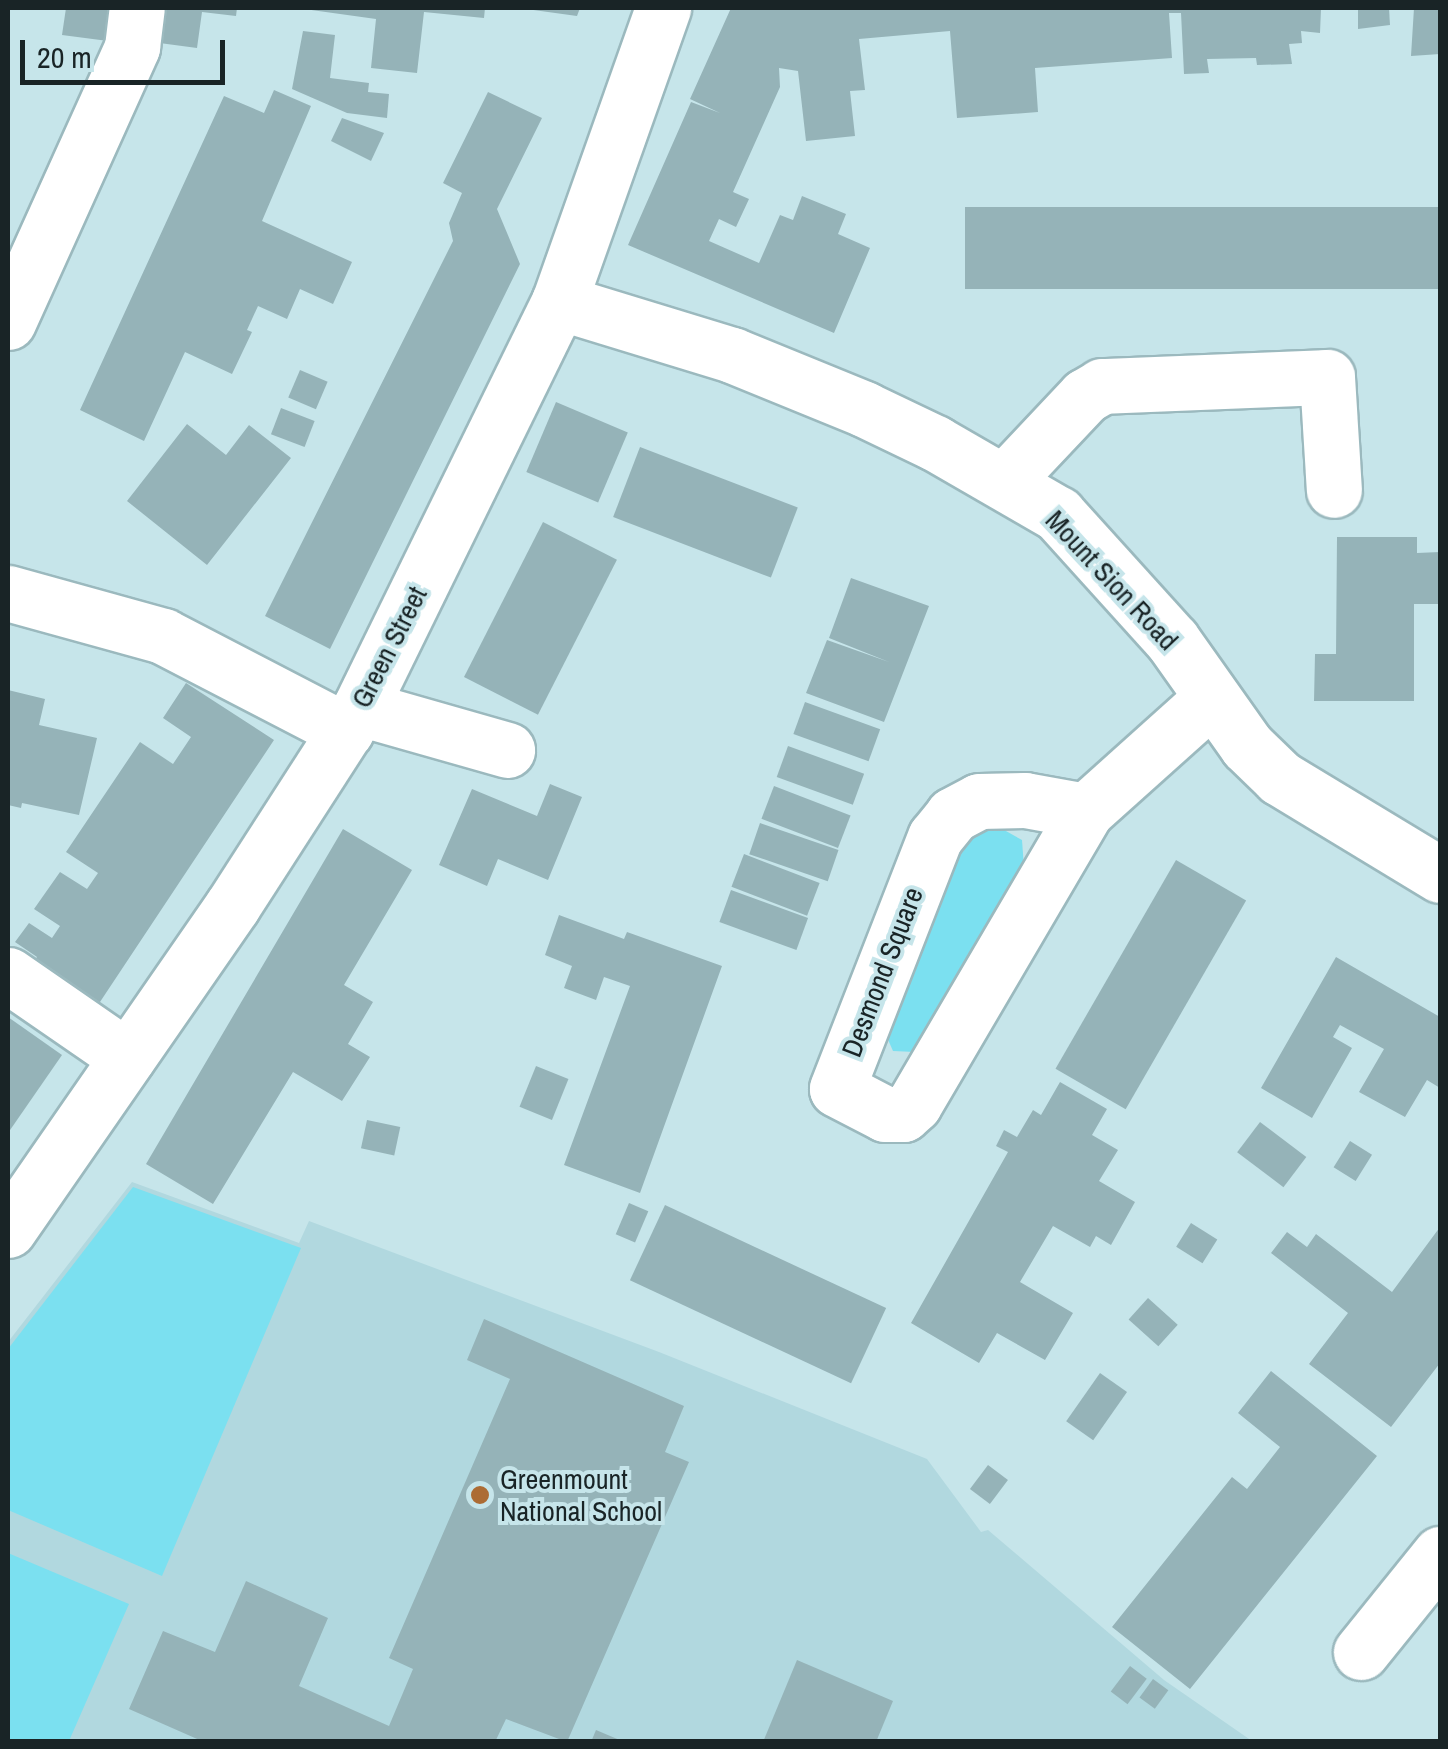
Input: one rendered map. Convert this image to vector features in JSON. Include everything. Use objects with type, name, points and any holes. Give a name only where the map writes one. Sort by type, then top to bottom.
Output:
[{"type":"street","points":[[8,322],[132,47],[137,8]]},
{"type":"street","name":"Green Street","points":[[8,1230],[233,905],[353,719],[559,302],[663,8]]},
{"type":"street","name":"Mount Sion Road","points":[[559,302],[732,356],[864,409],[1058,514],[1172,640],[1246,746],[1280,778],[1440,875]]},
{"type":"street","points":[[1004,482],[1085,396],[1102,386],[1327,378],[1334,490]]},
{"type":"street","points":[[8,593],[162,636],[353,719],[507,750]]},
{"type":"street","name":"Desmond Square","points":[[1086,811],[1025,800],[994,800],[979,801],[953,815],[935,837],[837,1088],[886,1114],[903,1114],[914,1104],[1086,811],[1212,698]]},
{"type":"street","points":[[8,975],[127,1057]]},
{"type":"street","points":[[1362,1652],[1440,1554]]},
{"type":"shaded area","points":[[997,826],[1022,840],[1024,868],[915,1052],[893,1051],[886,1035],[955,847],[983,827]]},
{"type":"shaded area","name":"Greenmount National School","points":[[132,1182],[299,1243],[309,1221],[659,1352],[927,1459],[981,1532],[988,1530],[1164,1680],[1252,1741],[8,1741],[8,1342]]},
{"type":"shaded area","points":[[133,1187],[301,1248],[162,1576],[8,1510],[8,1349]]},
{"type":"shaded area","points":[[8,1553],[129,1604],[69,1741],[8,1741]]},
{"type":"building","points":[[66,8],[113,8],[108,41],[62,35]]},
{"type":"building","points":[[157,8],[237,8],[236,16],[202,12],[197,48],[152,42]]},
{"type":"building","points":[[297,8],[485,8],[484,18],[424,12],[417,73],[371,68],[376,19]]},
{"type":"building","points":[[519,8],[580,8],[577,16]]},
{"type":"building","points":[[731,8],[1321,8],[1320,33],[1301,31],[1302,43],[1289,44],[1292,64],[1257,65],[1256,58],[1207,59],[1209,73],[1184,74],[1181,13],[1169,13],[1172,58],[1035,68],[1038,112],[957,118],[950,31],[859,39],[865,90],[850,91],[855,136],[806,141],[798,71],[779,68],[780,87],[733,192],[749,199],[736,227],[719,219],[709,241],[759,263],[780,215],[793,220],[802,196],[846,214],[838,234],[870,248],[834,333],[628,245],[691,102],[720,113],[690,99]]},
{"type":"building","points":[[1358,8],[1389,8],[1390,25],[1358,29]]},
{"type":"building","points":[[1414,8],[1440,8],[1440,54],[1411,56]]},
{"type":"building","points":[[303,31],[335,35],[330,78],[369,83],[368,92],[389,94],[387,118],[347,113],[292,89]]},
{"type":"building","points":[[274,90],[311,106],[262,221],[352,262],[333,304],[300,289],[287,319],[258,306],[247,330],[252,332],[232,374],[185,352],[144,441],[80,410],[224,96],[264,113]]},
{"type":"building","points":[[488,92],[542,118],[497,209],[520,264],[330,649],[265,616],[453,241],[449,223],[462,193],[443,183]]},
{"type":"building","points":[[342,118],[384,133],[371,161],[331,141]]},
{"type":"building","points":[[965,207],[1440,207],[1440,289],[965,289]]},
{"type":"building","points":[[300,370],[328,382],[316,409],[288,398]]},
{"type":"building","points":[[556,402],[628,432],[598,502],[526,472]]},
{"type":"building","points":[[281,408],[315,421],[305,447],[271,434]]},
{"type":"building","points":[[187,424],[226,455],[249,425],[291,458],[207,565],[127,501]]},
{"type":"building","points":[[640,447],[798,508],[771,578],[613,517]]},
{"type":"building","points":[[543,522],[617,560],[538,715],[464,677]]},
{"type":"building","points":[[1337,537],[1417,537],[1417,553],[1440,552],[1440,604],[1414,604],[1414,701],[1314,701],[1315,654],[1336,654]]},
{"type":"building","points":[[851,578],[929,606],[884,722],[806,693],[827,640],[889,662],[829,638]]},
{"type":"building","points":[[186,683],[274,740],[96,1008],[32,964],[37,957],[15,942],[29,923],[52,938],[60,926],[34,909],[60,872],[87,889],[98,873],[66,852],[140,742],[173,764],[191,737],[163,718]]},
{"type":"building","points":[[8,690],[45,699],[39,725],[97,738],[79,815],[22,803],[21,808],[8,805]]},
{"type":"building","points":[[805,702],[880,729],[869,761],[793,734]]},
{"type":"building","points":[[788,746],[864,774],[853,805],[777,777]]},
{"type":"building","points":[[550,784],[582,797],[548,880],[498,859],[487,886],[439,865],[472,789],[537,816]]},
{"type":"building","points":[[774,786],[851,815],[838,848],[761,819]]},
{"type":"building","points":[[760,823],[838,850],[828,881],[749,854]]},
{"type":"building","points":[[343,829],[412,870],[344,985],[373,1002],[348,1044],[370,1057],[342,1101],[293,1072],[213,1204],[146,1164]]},
{"type":"building","points":[[744,854],[820,883],[807,916],[731,887]]},
{"type":"building","points":[[1176,860],[1246,901],[1126,1109],[1056,1069]]},
{"type":"building","points":[[731,890],[808,918],[796,950],[719,922]]},
{"type":"building","points":[[559,915],[624,939],[627,932],[722,966],[640,1193],[564,1165],[630,986],[604,977],[596,1000],[564,988],[572,966],[545,955]]},
{"type":"building","points":[[1336,957],[1440,1017],[1440,1088],[1427,1080],[1405,1117],[1359,1092],[1384,1049],[1340,1025],[1333,1037],[1352,1048],[1312,1118],[1261,1088]]},
{"type":"building","points":[[8,1017],[62,1055],[8,1133]]},
{"type":"building","points":[[536,1066],[568,1079],[552,1120],[520,1107]]},
{"type":"building","points":[[1060,1082],[1107,1109],[1092,1135],[1118,1150],[1099,1181],[1135,1202],[1111,1245],[1096,1236],[1090,1247],[1053,1226],[1020,1282],[1073,1313],[1045,1360],[997,1333],[979,1363],[911,1323],[1008,1152],[996,1146],[1004,1130],[1017,1137],[1033,1110],[1041,1115]]},
{"type":"building","points":[[367,1120],[400,1127],[394,1155],[361,1148]]},
{"type":"building","points":[[1260,1122],[1306,1157],[1283,1187],[1237,1152]]},
{"type":"building","points":[[1350,1141],[1372,1155],[1356,1181],[1334,1167]]},
{"type":"building","points":[[629,1203],[648,1211],[635,1243],[616,1234]]},
{"type":"building","points":[[665,1205],[886,1308],[851,1383],[630,1280]]},
{"type":"building","points":[[1191,1223],[1217,1239],[1202,1263],[1176,1247]]},
{"type":"building","points":[[1440,1227],[1440,1363],[1391,1427],[1309,1364],[1348,1313],[1271,1253],[1287,1232],[1307,1247],[1316,1234],[1392,1292]]},
{"type":"building","points":[[1148,1298],[1178,1325],[1158,1346],[1129,1320]]},
{"type":"building","points":[[484,1319],[684,1406],[665,1452],[689,1462],[567,1742],[506,1719],[495,1742],[204,1742],[129,1709],[163,1631],[215,1652],[246,1581],[328,1618],[299,1686],[389,1726],[413,1669],[389,1658],[510,1379],[467,1360]]},
{"type":"building","points":[[1271,1371],[1377,1456],[1190,1689],[1112,1627],[1232,1477],[1247,1489],[1280,1447],[1238,1413]]},
{"type":"building","points":[[1100,1373],[1127,1392],[1093,1440],[1066,1421]]},
{"type":"building","points":[[988,1465],[1008,1480],[990,1504],[970,1489]]},
{"type":"building","points":[[797,1660],[893,1701],[876,1742],[763,1742]]},
{"type":"building","points":[[1130,1666],[1147,1679],[1128,1704],[1111,1692]]},
{"type":"building","points":[[1153,1679],[1168,1690],[1155,1709],[1139,1698]]},
{"type":"building","points":[[596,1730],[622,1741],[622,1742],[591,1742]]},
{"type":"place","name":"Greenmount National School","points":[[480,1495]]}]
